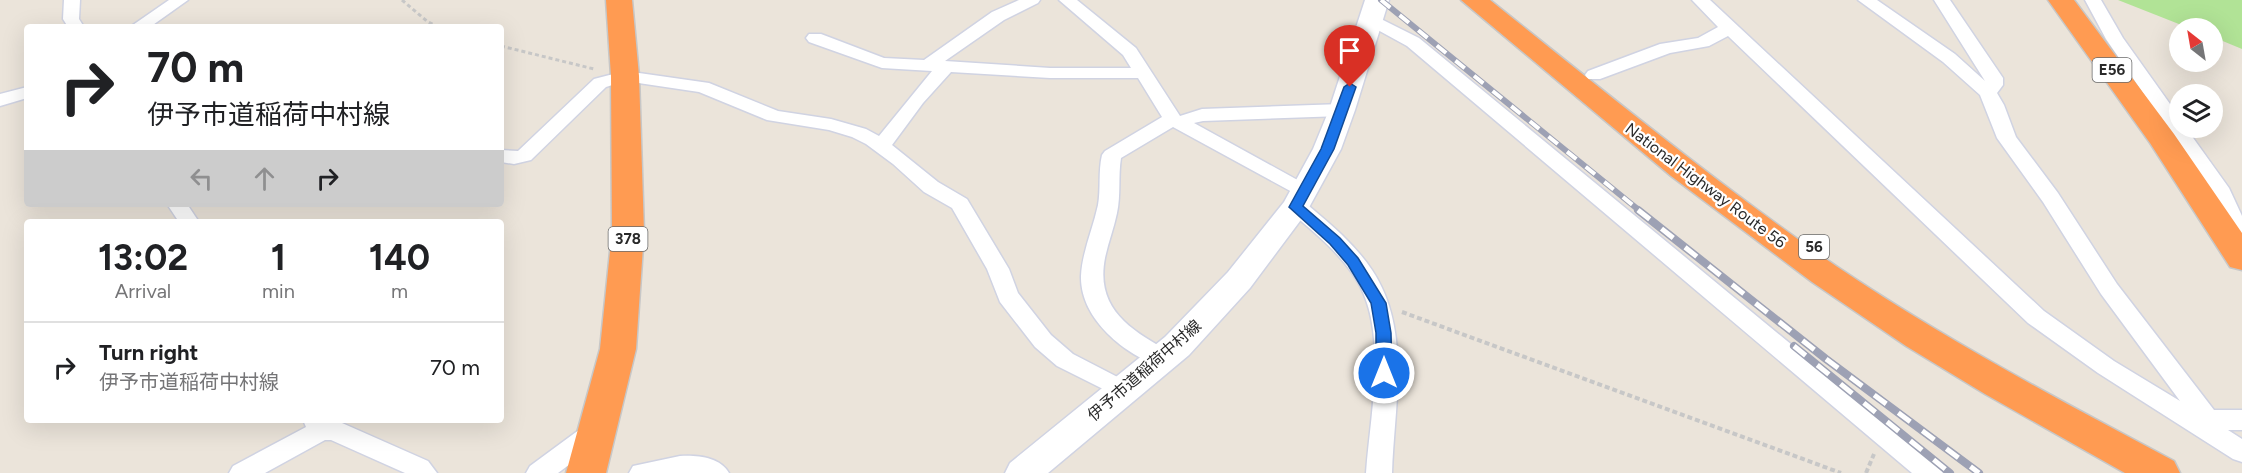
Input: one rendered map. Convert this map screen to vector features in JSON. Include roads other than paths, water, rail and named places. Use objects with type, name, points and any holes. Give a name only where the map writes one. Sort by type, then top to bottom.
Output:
[{"type":"highway","name":"378","points":[[586,473],[618,349],[628,232],[625,76],[619,0]]},
{"type":"highway","name":"National Highway Route 56","points":[[1474,0],[1682,169],[1824,274],[1919,337],[2074,428],[2160,473]]},
{"type":"highway","name":"National Highway Route 56","points":[[1502,0],[1701,163],[1837,264],[2074,428]]},
{"type":"highway","points":[[2046,0],[2163,140]]},
{"type":"highway","name":"E56","points":[[2061,0],[2163,140],[2242,259]]},
{"type":"street","points":[[72,0],[71,19],[74,24]]},
{"type":"street","points":[[143,24],[180,0]]},
{"type":"street","points":[[927,66],[998,16],[1032,0]]},
{"type":"street","points":[[1067,0],[1130,52],[1145,73],[1163,108],[1175,121],[1301,200],[1353,262],[1378,303],[1384,358],[1379,473]]},
{"type":"street","points":[[1700,0],[1950,239],[2036,317],[2106,367],[2233,447]]},
{"type":"street","points":[[1866,0],[1949,58],[1987,92],[1995,105],[2007,138],[2051,198],[2109,289],[2208,420],[2233,447]]},
{"type":"street","points":[[1942,0],[1995,78],[1994,85],[1987,92]]},
{"type":"street","points":[[2093,0],[2115,39],[2219,188],[2229,213],[2242,231]]},
{"type":"street","points":[[1371,7],[1930,473]]},
{"type":"street","name":"伊予市道稲荷中村線","points":[[1023,473],[1162,358],[1211,312],[1301,200],[1327,149],[1342,110],[1371,7]]},
{"type":"street","points":[[1594,75],[1666,48],[1703,42],[1729,28]]},
{"type":"street","points":[[815,38],[882,63],[1050,73],[1145,73]]},
{"type":"street","points":[[881,146],[916,99],[946,67]]},
{"type":"street","points":[[504,157],[514,159],[524,156],[600,83],[625,76],[703,87],[774,116],[859,133],[881,146],[931,187],[960,204],[998,269],[1008,296],[1042,341],[1065,360],[1123,390]]},
{"type":"street","points":[[0,100],[24,93]]},
{"type":"street","points":[[1162,358],[1132,342],[1116,329],[1096,298],[1092,281],[1094,262],[1109,204],[1112,155],[1175,121],[1202,115],[1342,110]]},
{"type":"street","points":[[2208,420],[2242,420]]},
{"type":"street","points":[[242,473],[318,426],[333,430],[419,468],[424,473]]},
{"type":"street","points":[[539,473],[597,431]]},
{"type":"street","points":[[642,473],[673,466],[692,466],[716,473]]},
{"type":"railway","points":[[1381,0],[1640,211]]},
{"type":"railway","points":[[1638,210],[1826,359],[1979,473]]},
{"type":"railway","points":[[1794,346],[1950,473]]}]
